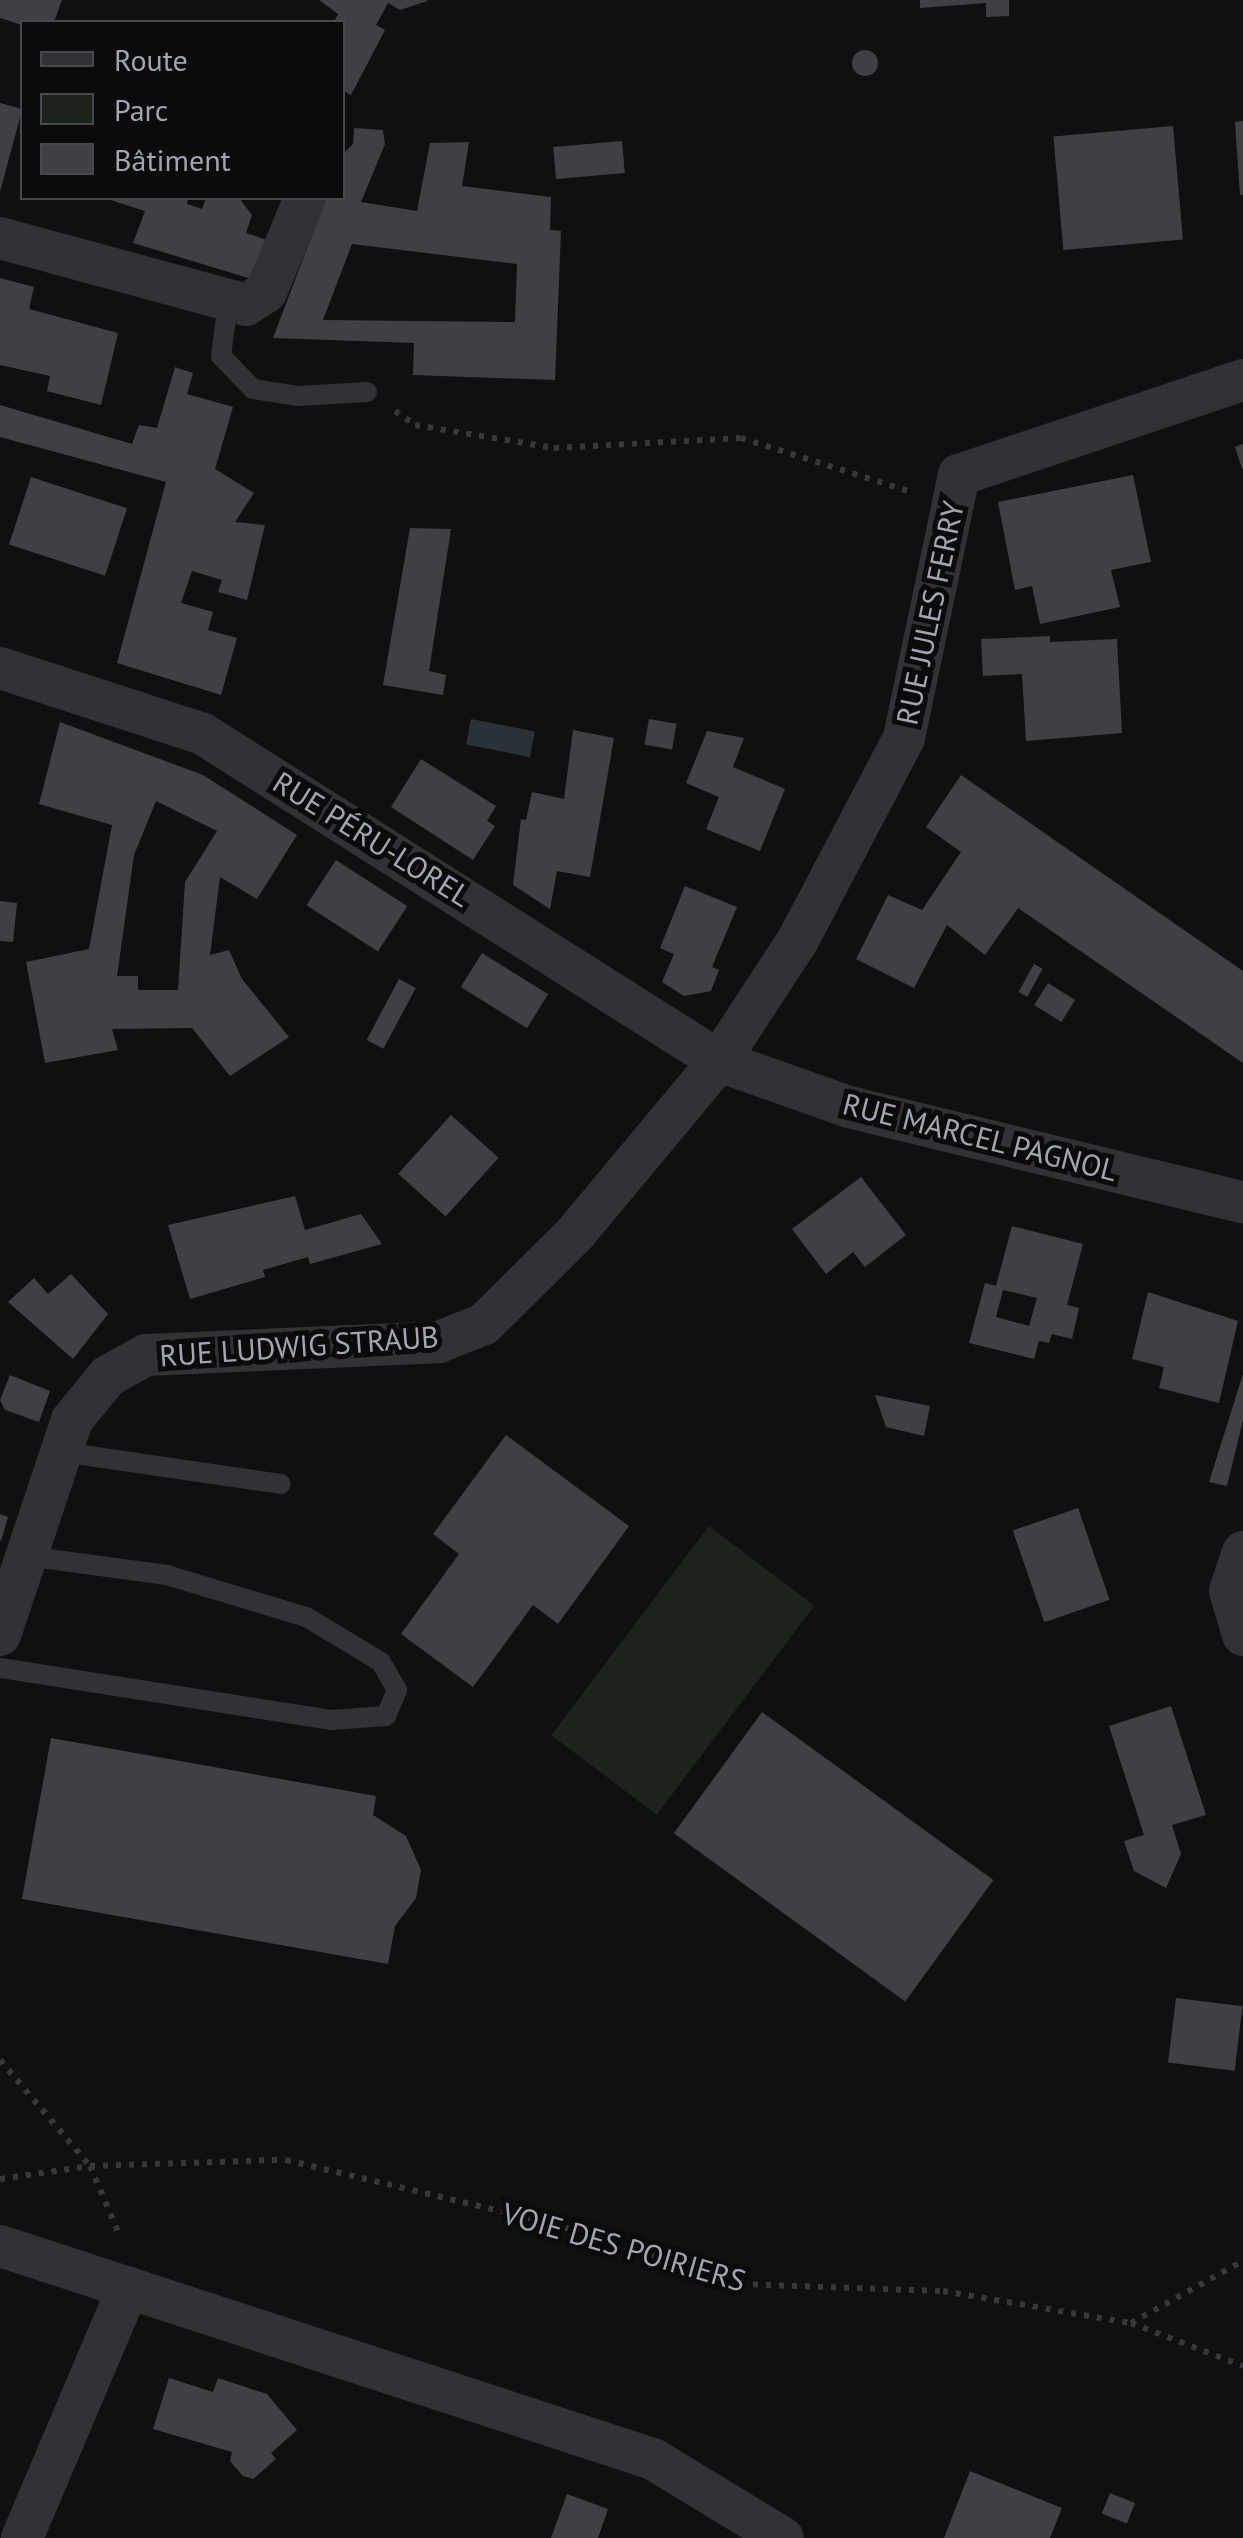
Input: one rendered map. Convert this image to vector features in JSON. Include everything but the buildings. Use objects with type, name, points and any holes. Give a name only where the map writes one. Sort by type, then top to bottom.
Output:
[{"type":"street","points":[[0,238],[246,306],[266,292],[304,200]]},
{"type":"street","name":"RUE JULES FERRY","points":[[720,1061],[798,940],[904,738],[958,476],[1243,380]]},
{"type":"street","name":"RUE PÉRU-LOREL","points":[[0,668],[203,734],[720,1061]]},
{"type":"street","name":"RUE MARCEL PAGNOL","points":[[720,1061],[849,1107],[1243,1202]]},
{"type":"street","name":"RUE LUDWIG STRAUB","points":[[0,1636],[72,1420],[108,1376],[146,1355],[438,1342],[484,1324],[574,1235],[720,1061]]},
{"type":"street","points":[[1243,1552],[1230,1591],[1243,1634]]},
{"type":"street","points":[[0,2246],[653,2459],[782,2538]]},
{"type":"street","points":[[22,2538],[128,2288]]},
{"type":"lane","points":[[228,304],[221,356],[253,389],[298,396],[367,392]]},
{"type":"lane","points":[[62,1452],[280,1484]]},
{"type":"lane","points":[[0,1668],[331,1720],[386,1716],[397,1690],[380,1662],[306,1616],[166,1575],[26,1556]]},
{"type":"path","points":[[367,392],[414,425],[554,448],[741,438],[952,504]]},
{"type":"path","points":[[0,2060],[90,2166],[118,2222],[128,2288]]},
{"type":"path","name":"VOIE DES POIRIERS","points":[[0,2179],[90,2166],[286,2160],[551,2223],[740,2284],[943,2291],[1131,2323],[1243,2366]]},
{"type":"path","points":[[1131,2323],[1243,2261]]},
{"type":"green space","points":[[709,1526],[814,1605],[657,1815],[551,1735]]},
{"type":"shaded area","points":[[471,719],[535,731],[530,757],[466,745]]}]
